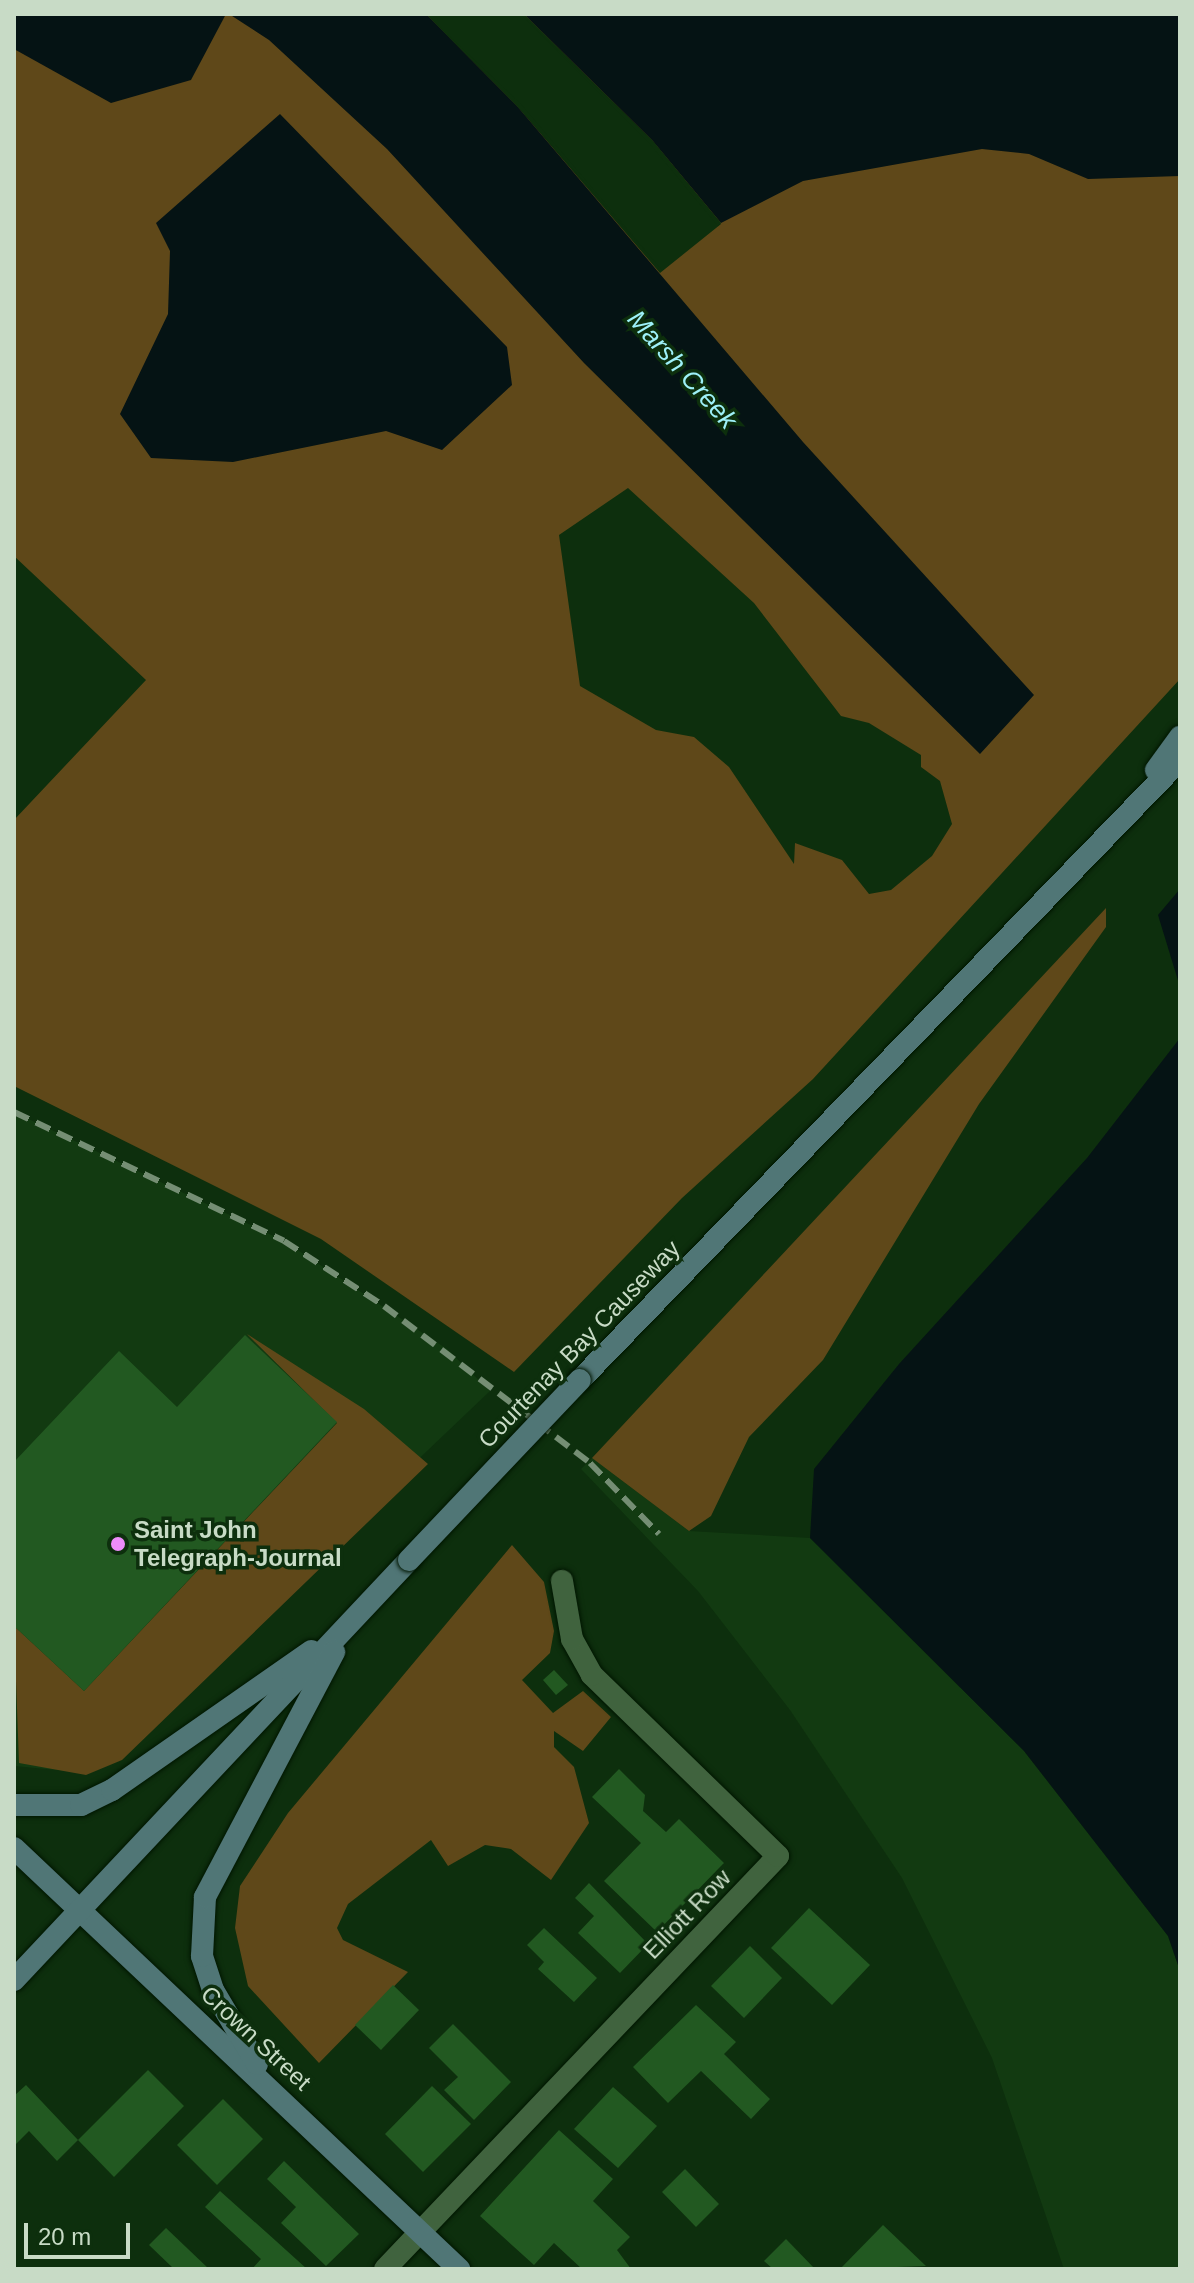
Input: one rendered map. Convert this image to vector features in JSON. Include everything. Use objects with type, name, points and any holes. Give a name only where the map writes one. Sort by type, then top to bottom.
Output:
[{"type":"main road","name":"Courtenay Bay Causeway","points":[[1119,819],[1180,737]]},
{"type":"main road","name":"Courtenay Bay Causeway","points":[[14,1980],[580,1380],[1119,819],[1180,760]]},
{"type":"main road","points":[[14,1805],[81,1805],[112,1790],[349,1625]]},
{"type":"main road","points":[[272,2089],[213,1990],[202,1956],[205,1897],[349,1625]]},
{"type":"main road","name":"Crown Street","points":[[14,1848],[459,2269]]},
{"type":"street","name":"Elliott Row","points":[[385,2269],[778,1856],[592,1675],[572,1639],[562,1581]]},
{"type":"shaded area","points":[[14,14],[426,14],[517,106],[660,273],[721,224],[652,140],[524,14],[1180,14],[1180,679],[813,1079],[682,1198],[514,1372],[321,1239],[14,1086],[14,820],[146,680],[14,556]],"holes":[[[628,488],[754,603],[841,716],[869,723],[921,755],[921,767],[940,781],[952,824],[932,856],[891,890],[869,894],[842,860],[795,843],[794,864],[729,767],[694,737],[656,730],[580,686],[559,535]]]},
{"type":"shaded area","points":[[1106,908],[1106,927],[979,1104],[823,1360],[749,1437],[711,1516],[689,1531],[592,1458]]},
{"type":"shaded area","points":[[14,1112],[284,1241],[447,1349],[490,1391],[89,1773],[14,1766]]},
{"type":"shaded area","points":[[247,1334],[364,1409],[428,1464],[122,1760],[86,1775],[19,1763],[14,1626],[84,1691],[337,1423]]},
{"type":"shaded area","points":[[592,1458],[689,1531],[810,1538],[1024,1751],[1168,1936],[1180,1971],[1180,2269],[1064,2269],[992,2058],[902,1878],[790,1710],[698,1591],[581,1469]]},
{"type":"shaded area","points":[[512,1545],[544,1582],[554,1631],[550,1653],[522,1680],[553,1713],[583,1691],[611,1717],[583,1751],[554,1731],[554,1747],[574,1767],[589,1823],[551,1880],[511,1849],[485,1845],[448,1866],[431,1840],[348,1904],[337,1928],[343,1940],[408,1972],[319,2063],[248,1986],[235,1928],[240,1886],[288,1813]]},
{"type":"water","points":[[14,14],[226,14],[191,80],[111,103],[14,49]]},
{"type":"water","name":"Marsh Creek","points":[[229,14],[426,14],[517,106],[803,442],[1034,695],[980,754],[584,363],[387,149],[269,40]]},
{"type":"water","points":[[524,14],[1180,14],[1180,176],[1088,179],[1029,154],[982,149],[803,181],[721,223],[652,140]]},
{"type":"water","points":[[280,114],[507,347],[512,385],[442,450],[386,431],[233,462],[151,458],[120,414],[168,314],[170,251],[156,223]]},
{"type":"water","points":[[1180,889],[1180,987],[1158,915]]},
{"type":"water","points":[[1180,1038],[1180,1971],[1168,1936],[1024,1751],[810,1538],[814,1469],[899,1364],[1087,1158]]},
{"type":"pier","points":[[426,14],[520,103],[663,271],[517,106]]},
{"type":"pier","points":[[520,14],[652,140],[721,223],[718,226],[649,143]]},
{"type":"building","name":"Saint John Telegraph-Journal","points":[[245,1335],[337,1422],[84,1691],[14,1626],[14,1462],[119,1351],[177,1407]]},
{"type":"building","points":[[554,1670],[568,1685],[556,1695],[543,1680]]},
{"type":"building","points":[[619,1769],[645,1795],[643,1811],[666,1832],[679,1819],[724,1863],[657,1932],[604,1881],[641,1843],[592,1797]]},
{"type":"building","points":[[589,1883],[648,1944],[620,1973],[578,1933],[594,1916],[575,1898]]},
{"type":"building","points":[[809,1908],[870,1965],[832,2005],[771,1948]]},
{"type":"building","points":[[544,1928],[597,1978],[574,2002],[538,1969],[544,1962],[527,1945]]},
{"type":"building","points":[[750,1946],[782,1978],[744,2018],[711,1986]]},
{"type":"building","points":[[393,1985],[419,2010],[381,2050],[355,2025]]},
{"type":"building","points":[[696,2005],[736,2042],[724,2054],[770,2099],[751,2119],[701,2071],[668,2103],[633,2067]]},
{"type":"building","points":[[453,2024],[511,2082],[474,2120],[444,2090],[458,2077],[429,2048]]},
{"type":"building","points":[[148,2070],[184,2106],[114,2177],[78,2140]]},
{"type":"building","points":[[26,2085],[78,2140],[57,2161],[29,2131],[14,2146],[14,2096]]},
{"type":"building","points":[[432,2086],[471,2124],[423,2172],[385,2134]]},
{"type":"building","points":[[613,2087],[657,2126],[618,2168],[574,2129]]},
{"type":"building","points":[[223,2099],[263,2139],[217,2185],[177,2145]]},
{"type":"building","points":[[559,2130],[613,2179],[593,2201],[630,2237],[617,2250],[631,2269],[582,2269],[554,2243],[534,2265],[480,2216]]},
{"type":"building","points":[[284,2161],[359,2234],[326,2266],[281,2223],[296,2207],[267,2179]]},
{"type":"building","points":[[685,2169],[719,2204],[696,2227],[662,2192]]},
{"type":"building","points":[[220,2191],[307,2269],[252,2269],[261,2259],[205,2207]]},
{"type":"building","points":[[883,2225],[926,2266],[840,2269]]},
{"type":"building","points":[[166,2228],[209,2269],[174,2269],[149,2245]]},
{"type":"building","points":[[786,2239],[815,2269],[773,2269],[764,2261]]},
{"type":"railway","points":[[14,1112],[284,1241],[384,1306],[590,1463],[659,1534]]},
{"type":"place","name":"Saint John Telegraph-Journal","points":[[118,1544]]}]
